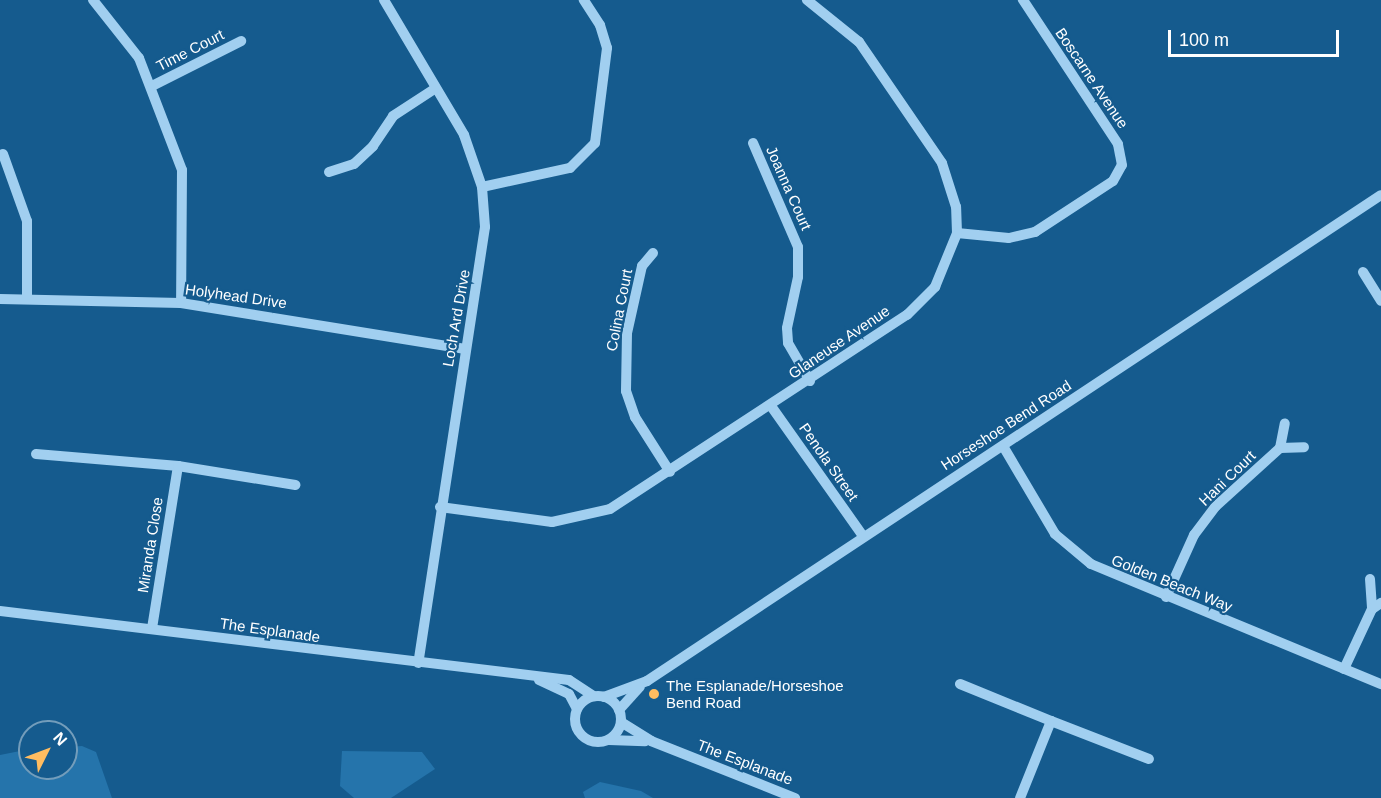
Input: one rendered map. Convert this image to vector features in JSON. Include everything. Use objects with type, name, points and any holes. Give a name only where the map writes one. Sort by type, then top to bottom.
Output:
[{"type":"street","points":[[93,0],[139,58],[152,86],[182,170],[181,303]]},
{"type":"street","name":"Loch Ard Drive","points":[[384,0],[464,135],[482,187],[485,227],[440,507],[418,663]]},
{"type":"street","points":[[482,187],[570,168],[595,143],[607,48],[600,24],[584,0]]},
{"type":"street","name":"Glaneuse Avenue","points":[[440,507],[532,520],[574,519],[626,501],[810,381],[922,302],[945,270],[957,233],[956,207],[942,163],[866,50],[807,0]]},
{"type":"street","name":"Boscarne Avenue","points":[[957,233],[1009,238],[1035,232],[1113,181],[1122,165],[1118,144],[1023,0]]},
{"type":"street","name":"Time Court","points":[[152,86],[241,41]]},
{"type":"street","points":[[329,172],[354,164],[373,146],[393,116],[436,88]]},
{"type":"street","name":"Joanna Court","points":[[753,143],[798,248],[798,278],[787,328],[788,343],[810,381]]},
{"type":"street","points":[[3,154],[27,221],[27,299]]},
{"type":"street","name":"Horseshoe Bend Road","points":[[619,710],[647,681],[1381,195]]},
{"type":"street","name":"Colina Court","points":[[653,253],[642,266],[627,333],[626,391],[635,417],[670,472]]},
{"type":"street","points":[[1363,272],[1381,302]]},
{"type":"street","name":"Holyhead Drive","points":[[0,298],[181,303],[465,348]]},
{"type":"street","name":"Penola Street","points":[[771,406],[863,536]]},
{"type":"street","points":[[1286,423],[1280,447],[1304,447]]},
{"type":"street","name":"Golden Beach Way","points":[[1003,446],[1055,534],[1065,544],[1112,575],[1381,684]]},
{"type":"street","name":"Hani Court","points":[[1167,597],[1204,520],[1280,447]]},
{"type":"street","points":[[36,454],[178,466],[295,485]]},
{"type":"street","name":"Miranda Close","points":[[152,628],[178,466]]},
{"type":"street","points":[[1344,669],[1376,606],[1370,579]]},
{"type":"street","name":"The Esplanade","points":[[0,611],[569,680],[598,697]]},
{"type":"street","name":"The Esplanade","points":[[535,677],[569,694],[576,709]]},
{"type":"street","name":"Horseshoe Bend Road","points":[[598,697],[647,681]]},
{"type":"street","points":[[960,684],[1149,759]]},
{"type":"street","points":[[598,697],[619,710],[621,722],[609,740],[598,743],[584,737],[575,724],[576,709],[598,697]]},
{"type":"street","points":[[1020,798],[1051,721]]},
{"type":"street","name":"The Esplanade","points":[[621,722],[651,741],[795,798]]},
{"type":"street","name":"The Esplanade","points":[[609,740],[651,741]]},
{"type":"shaded area","points":[[78,746],[96,752],[112,798],[0,798],[0,755],[18,751],[18,780],[78,780]]},
{"type":"shaded area","points":[[342,751],[422,752],[435,769],[391,798],[354,798],[340,786]]},
{"type":"shaded area","points":[[600,782],[641,791],[653,798],[585,798],[583,792]]},
{"type":"place","name":"The Esplanade/Horseshoe Bend Road","points":[[654,694]]}]
